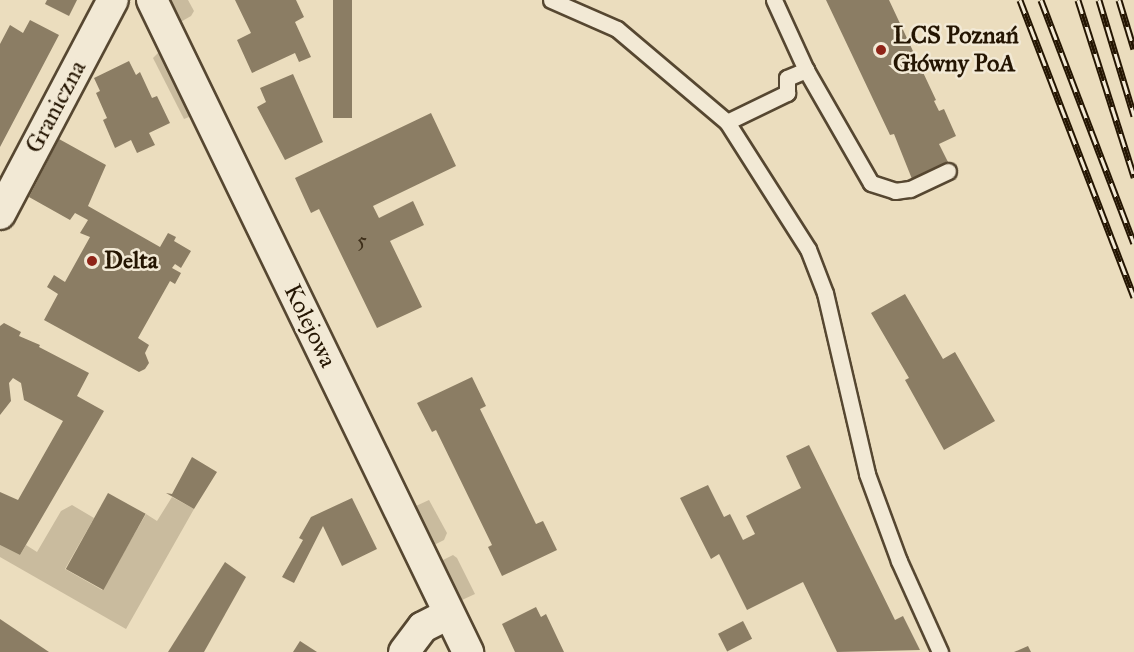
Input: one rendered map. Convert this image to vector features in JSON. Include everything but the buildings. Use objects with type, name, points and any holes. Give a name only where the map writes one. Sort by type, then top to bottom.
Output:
[{"type":"street","name":"Graniczna","points":[[0,214],[113,0]]},
{"type":"street","name":"Kolejowa","points":[[152,0],[468,652]]},
{"type":"street","points":[[404,652],[414,635],[423,627],[448,614]]},
{"type":"lane","points":[[551,0],[617,30],[727,122],[808,249],[825,293],[867,474],[899,561],[940,652]]},
{"type":"lane","points":[[774,0],[806,70],[871,183],[895,191],[910,189],[948,171]]},
{"type":"lane","points":[[727,122],[787,93],[787,78],[806,70]]},
{"type":"shaded area","points":[[166,0],[188,0],[194,11],[191,16],[177,24]]},
{"type":"shaded area","points":[[161,50],[191,111],[189,117],[184,119],[153,58]]},
{"type":"shaded area","points":[[172,497],[194,509],[126,629],[0,557],[0,545],[20,555],[26,545],[37,552],[61,511],[72,505],[94,518],[65,569],[102,590],[146,514],[157,521]]},
{"type":"shaded area","points":[[429,500],[447,533],[444,540],[430,547],[413,513],[416,506]]},
{"type":"shaded area","points":[[453,555],[457,558],[475,594],[462,600],[454,597],[437,563]]},
{"type":"railway","points":[[1020,0],[1134,297]]},
{"type":"railway","points":[[1041,0],[1134,243]]},
{"type":"railway","points":[[1078,0],[1134,177]]},
{"type":"railway","points":[[1099,0],[1134,116]]},
{"type":"railway","points":[[1119,0],[1134,49]]},
{"type":"place","name":"LCS Poznań Główny PoA","points":[[881,50]]},
{"type":"place","name":"Delta","points":[[92,261]]}]
